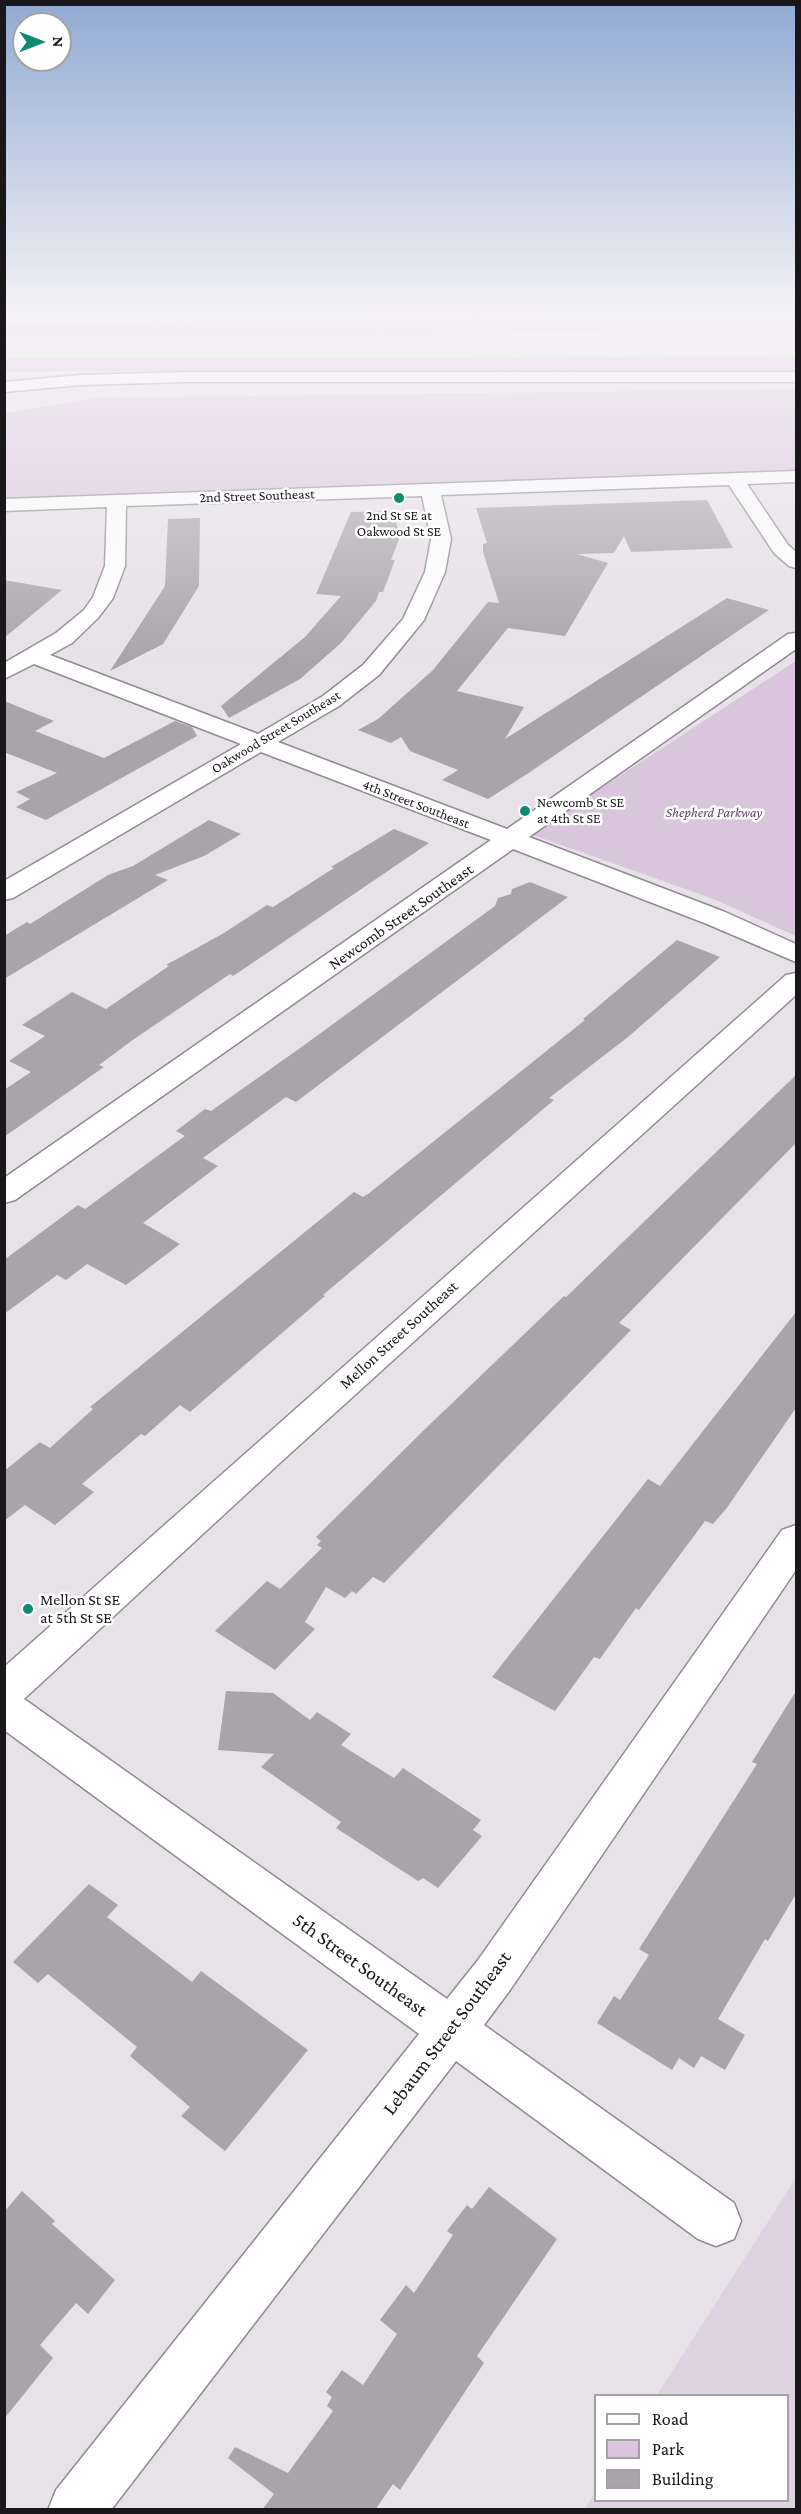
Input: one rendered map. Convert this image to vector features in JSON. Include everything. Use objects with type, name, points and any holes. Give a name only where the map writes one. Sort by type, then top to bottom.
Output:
[{"type":"street","name":"2nd Street Southeast","points":[[4,505],[796,477]]},
{"type":"street","points":[[735,480],[781,549],[796,562]]},
{"type":"street","name":"Oakwood Street Southeast","points":[[4,892],[261,744],[331,701],[358,680],[391,649],[413,620],[435,572],[441,539],[430,490]]},
{"type":"street","points":[[4,672],[74,630],[91,614],[108,590],[115,566],[117,501]]},
{"type":"street","name":"Newcomb Street Southeast","points":[[4,1193],[796,639]]},
{"type":"street","name":"4th Street Southeast","points":[[33,656],[716,918],[796,954]]},
{"type":"street","name":"Mellon Street Southeast","points":[[4,1692],[269,1450],[796,981]]},
{"type":"street","name":"Lebaum Street Southeast","points":[[75,2510],[494,1975],[796,1540]]},
{"type":"street","name":"5th Street Southeast","points":[[4,1707],[716,2221]]},
{"type":"shaded area","points":[[796,2178],[796,2509],[585,2509],[594,2494],[594,2502],[789,2502],[789,2394],[658,2394]]},
{"type":"green space","points":[[4,426],[796,426],[796,472],[5,499]]},
{"type":"green space","name":"Shepherd Parkway","points":[[796,661],[796,936],[711,898],[530,834]]},
{"type":"building","points":[[707,500],[733,548],[631,552],[624,536],[614,553],[577,554],[608,563],[565,636],[508,628],[457,691],[524,707],[505,739],[727,598],[769,610],[527,774],[488,799],[442,780],[458,770],[410,751],[401,737],[391,743],[358,730],[378,719],[433,670],[488,602],[499,603],[483,552],[483,544],[487,543],[476,508]]},
{"type":"building","points":[[393,511],[400,537],[391,560],[395,560],[383,592],[379,592],[376,601],[341,643],[300,679],[229,718],[221,706],[305,637],[341,596],[316,594],[351,512]]},
{"type":"building","points":[[200,518],[199,586],[163,644],[110,671],[165,586],[168,519]]},
{"type":"building","points":[[4,580],[62,590],[4,638]]},
{"type":"building","points":[[4,701],[54,721],[35,731],[104,758],[175,721],[192,727],[197,736],[46,820],[16,807],[30,799],[16,792],[57,773],[4,752]]},
{"type":"building","points":[[209,820],[241,834],[204,856],[155,875],[168,880],[4,979],[4,936],[27,922],[30,924],[108,875],[133,866]]},
{"type":"building","points":[[394,829],[429,843],[233,976],[230,974],[134,1039],[99,1065],[104,1067],[4,1137],[4,1090],[31,1072],[9,1061],[45,1036],[22,1025],[72,992],[106,1009],[169,966],[166,965],[224,933],[267,905],[273,907],[334,868],[331,867]]},
{"type":"building","points":[[530,882],[568,897],[296,1102],[286,1097],[203,1158],[218,1166],[143,1223],[180,1244],[126,1285],[87,1264],[66,1280],[57,1275],[4,1314],[4,1260],[78,1205],[85,1209],[185,1136],[176,1131],[205,1109],[211,1111],[296,1051],[495,906],[498,898],[511,894],[512,889]]},
{"type":"building","points":[[677,940],[720,957],[628,1037],[549,1098],[554,1100],[323,1295],[325,1296],[190,1412],[180,1405],[145,1436],[141,1434],[82,1484],[94,1492],[55,1525],[25,1505],[4,1521],[4,1471],[40,1442],[50,1448],[93,1409],[90,1407],[354,1192],[363,1197],[368,1194],[585,1020],[583,1019]]},
{"type":"building","points":[[796,1075],[796,1143],[619,1323],[631,1330],[384,1583],[373,1577],[356,1594],[352,1591],[345,1598],[326,1587],[305,1622],[315,1629],[275,1670],[215,1631],[267,1581],[280,1589],[322,1548],[317,1545],[321,1541],[316,1537],[423,1431]]},
{"type":"building","points":[[796,1312],[796,1408],[726,1509],[713,1524],[705,1521],[639,1610],[636,1608],[600,1659],[594,1657],[555,1711],[492,1677],[648,1479],[660,1486]]},
{"type":"building","points":[[226,1691],[273,1693],[310,1720],[317,1712],[351,1734],[341,1745],[394,1778],[403,1768],[481,1820],[473,1830],[482,1836],[438,1888],[423,1878],[418,1881],[336,1828],[341,1822],[261,1767],[274,1754],[218,1750]]},
{"type":"building","points":[[796,1691],[796,1894],[768,1941],[765,1939],[718,2019],[745,2035],[725,2070],[701,2056],[694,2068],[679,2058],[672,2070],[597,2023],[614,1996],[620,2000],[649,1955],[639,1949],[757,1764],[752,1762]]},
{"type":"building","points":[[89,1884],[118,1905],[107,1917],[192,1982],[201,1971],[308,2050],[225,2151],[181,2116],[190,2107],[130,2056],[137,2047],[48,1974],[38,1983],[13,1962]]},
{"type":"building","points":[[489,2187],[557,2239],[477,2356],[484,2363],[400,2490],[393,2484],[375,2510],[262,2510],[274,2494],[228,2458],[235,2447],[288,2473],[333,2411],[327,2406],[332,2397],[326,2392],[342,2370],[363,2385],[397,2334],[380,2320],[406,2285],[414,2293],[453,2235],[447,2231],[467,2205],[472,2209]]},
{"type":"building","points":[[22,2191],[55,2221],[52,2224],[115,2280],[88,2314],[76,2303],[40,2345],[53,2358],[4,2419],[4,2212]]},
{"type":"place","name":"2nd St SE at Oakwood St SE","points":[[399,498]]},
{"type":"place","name":"Newcomb St SE at 4th St SE","points":[[525,811]]},
{"type":"place","name":"Mellon St SE at 5th St SE","points":[[28,1609]]}]
